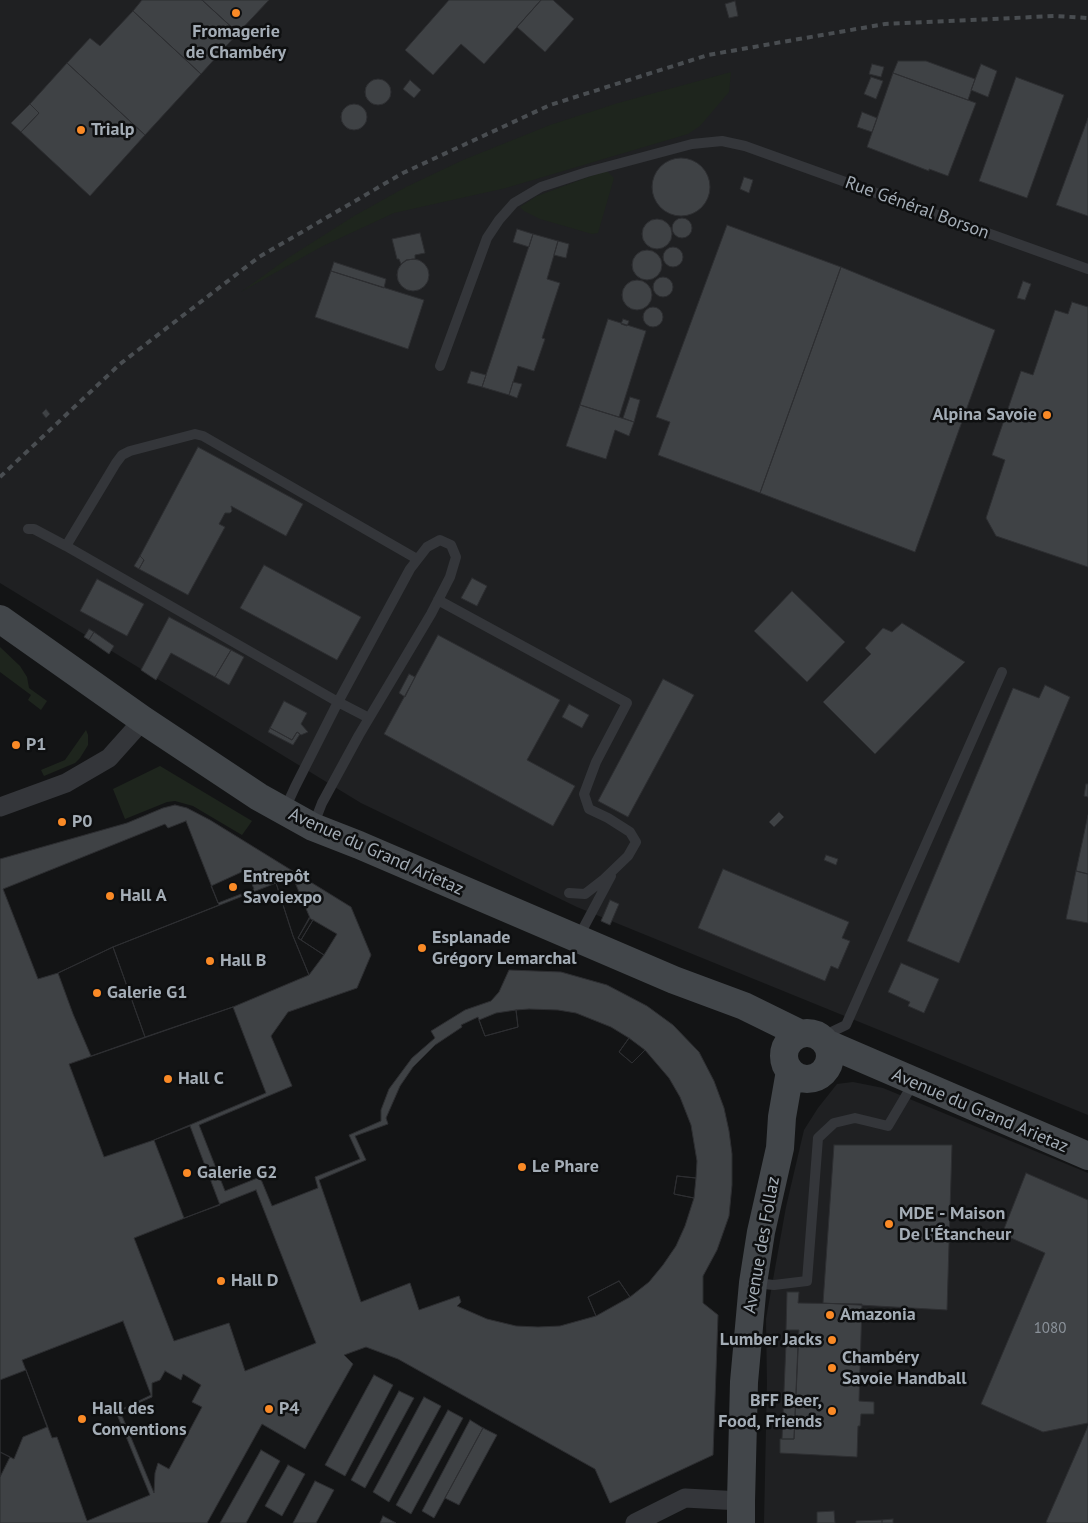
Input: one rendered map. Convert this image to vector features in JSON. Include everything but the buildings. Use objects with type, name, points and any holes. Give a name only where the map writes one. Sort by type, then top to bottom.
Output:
[{"type":"main road","name":"Avenue du Grand Arietaz","points":[[0,619],[143,720],[284,811],[313,827],[674,980],[744,1006],[808,1056],[858,1070],[873,1065],[1088,1156]]},
{"type":"main road","name":"Avenue des Follaz","points":[[741,1512],[744,1382],[753,1283],[761,1232],[780,1148],[782,1117],[808,1056]]},
{"type":"street","points":[[0,807],[66,783],[109,758],[143,720]]},
{"type":"street","points":[[635,1523],[685,1498],[741,1512]]},
{"type":"lane","name":"Rue Général Borson","points":[[440,366],[487,238],[514,203],[541,187],[586,172],[692,144],[722,141],[746,146],[1088,269]]},
{"type":"lane","points":[[66,546],[122,455],[130,451],[195,434],[203,436],[417,559]]},
{"type":"lane","points":[[28,529],[34,529],[66,546],[338,702],[370,718]]},
{"type":"lane","points":[[284,811],[338,702],[410,569],[427,546],[440,540],[451,545],[456,557],[450,576],[322,803],[313,827]]},
{"type":"lane","points":[[438,600],[626,703],[596,762],[584,794],[590,809],[630,832],[636,842],[628,856],[585,894],[569,893]]},
{"type":"lane","points":[[808,1056],[846,1025],[1002,672]]},
{"type":"lane","points":[[578,939],[617,867]]},
{"type":"lane","points":[[753,1283],[774,1285],[807,1281],[818,1138],[834,1123],[855,1118],[888,1126],[914,1082]]},
{"type":"shaded area","points":[[0,0],[1088,0],[1088,1115],[577,907],[361,803],[0,583]]},
{"type":"shaded area","points":[[731,72],[729,92],[700,126],[688,134],[506,188],[394,213],[321,247],[241,292],[288,258],[354,216],[406,187],[463,160],[550,125],[618,103]]},
{"type":"shaded area","points":[[602,172],[608,172],[614,178],[598,233],[592,234],[540,219],[520,207],[537,196]]},
{"type":"shaded area","points":[[0,647],[20,666],[27,677],[29,688],[47,701],[41,710],[28,700],[31,695],[0,672]]},
{"type":"shaded area","points":[[86,730],[88,745],[80,758],[75,763],[44,776],[41,770],[65,760]]},
{"type":"shaded area","points":[[160,766],[252,821],[242,835],[193,806],[175,801],[167,802],[125,819],[113,789]]},
{"type":"shaded area","points":[[853,1082],[883,1088],[1088,1173],[1088,1523],[764,1523],[767,1383],[766,1319],[786,1207],[804,1130],[837,1084]]},
{"type":"railway","points":[[0,477],[120,364],[259,257],[403,173],[550,105],[708,55],[885,24],[1055,16],[1088,18]]},
{"type":"place","name":"Fromagerie de Chambéry","points":[[236,13]]},
{"type":"place","name":"Trialp","points":[[81,130]]},
{"type":"place","name":"Alpina Savoie","points":[[1047,415]]},
{"type":"place","name":"P1","points":[[16,745]]},
{"type":"place","name":"P0","points":[[62,822]]},
{"type":"place","name":"Entrepôt Savoiexpo","points":[[233,887]]},
{"type":"place","name":"Hall A","points":[[110,896]]},
{"type":"place","name":"Esplanade Grégory Lemarchal","points":[[422,948]]},
{"type":"place","name":"Hall B","points":[[210,961]]},
{"type":"place","name":"Galerie G1","points":[[97,993]]},
{"type":"place","name":"Hall C","points":[[168,1079]]},
{"type":"place","name":"Le Phare","points":[[522,1167]]},
{"type":"place","name":"Galerie G2","points":[[187,1173]]},
{"type":"place","name":"MDE - Maison De l'Étancheur","points":[[889,1224]]},
{"type":"place","name":"Hall D","points":[[221,1281]]},
{"type":"place","name":"Amazonia","points":[[830,1315]]},
{"type":"place","name":"Lumber Jacks","points":[[832,1340]]},
{"type":"place","name":"Chambéry Savoie Handball","points":[[832,1368]]},
{"type":"place","name":"P4","points":[[269,1409]]},
{"type":"place","name":"BFF Beer, Food, Friends","points":[[832,1411]]},
{"type":"place","name":"Hall des Conventions","points":[[82,1419]]}]
